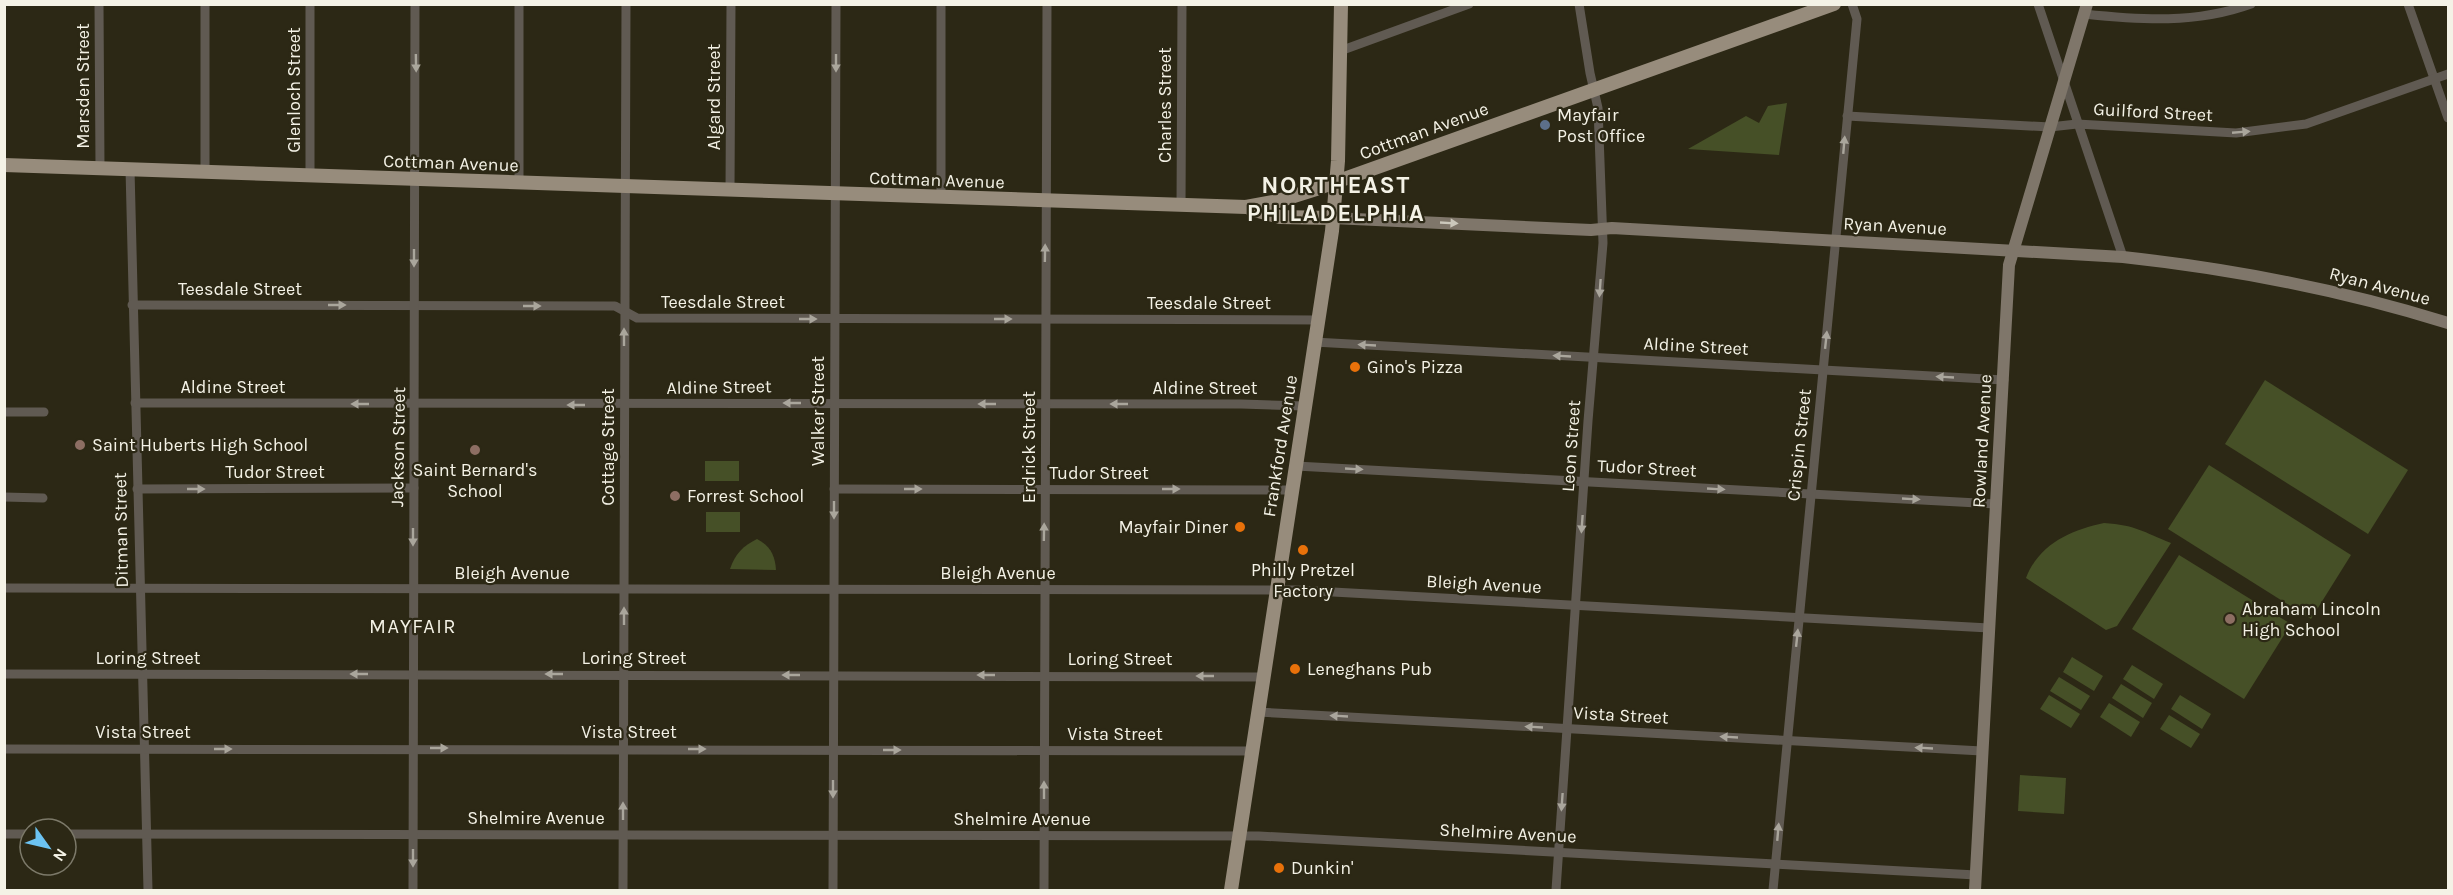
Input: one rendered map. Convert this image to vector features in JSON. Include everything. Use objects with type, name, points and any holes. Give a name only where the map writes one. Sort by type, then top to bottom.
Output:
[{"type":"main road","name":"Frankford Avenue","points":[[1231,891],[1333,218],[1341,4]]},
{"type":"main road","name":"Cottman Avenue","points":[[4,165],[1246,207],[1278,201],[1336,181],[1834,4]]},
{"type":"main road","points":[[1246,207],[1280,217],[1333,218]]},
{"type":"street","name":"Marsden Street","points":[[99,4],[100,168]]},
{"type":"street","points":[[205,172],[206,4]]},
{"type":"street","name":"Glenloch Street","points":[[310,4],[310,176]]},
{"type":"street","name":"Jackson Street","points":[[413,891],[413,589],[416,404],[415,4]]},
{"type":"street","points":[[519,4],[519,183]]},
{"type":"street","name":"Cottage Street","points":[[623,891],[626,4]]},
{"type":"street","name":"Algard Street","points":[[730,190],[731,4]]},
{"type":"street","name":"Walker Street","points":[[833,891],[836,4]]},
{"type":"street","points":[[941,4],[941,198]]},
{"type":"street","name":"Erdrick Street","points":[[1044,891],[1047,4]]},
{"type":"street","name":"Charles Street","points":[[1181,206],[1182,4]]},
{"type":"street","points":[[1340,51],[1469,4]]},
{"type":"street","name":"Leon Street","points":[[1556,891],[1603,230],[1598,108],[1579,4]]},
{"type":"street","name":"Crispin Street","points":[[1773,891],[1857,19],[1852,4]]},
{"type":"street","points":[[2038,4],[2123,257]]},
{"type":"street","points":[[2085,9],[2143,20],[2178,20],[2230,12],[2251,4]]},
{"type":"street","points":[[2408,4],[2448,117]]},
{"type":"street","name":"Rowland Avenue","points":[[1976,891],[2009,265],[2085,9]]},
{"type":"street","name":"Guilford Street","points":[[1847,116],[2050,127],[2077,124],[2236,133],[2306,124],[2448,74]]},
{"type":"street","name":"Ditman Street","points":[[130,169],[148,891]]},
{"type":"street","name":"Ryan Avenue","points":[[1333,218],[1836,240],[2123,257],[2197,265],[2278,279],[2341,293],[2448,323]]},
{"type":"street","name":"Teesdale Street","points":[[132,305],[610,306],[637,318],[1318,320]]},
{"type":"street","name":"Aldine Street","points":[[1314,342],[2004,380]]},
{"type":"street","name":"Aldine Street","points":[[135,403],[1240,404],[1304,406]]},
{"type":"street","points":[[4,412],[44,412]]},
{"type":"street","name":"Tudor Street","points":[[1296,466],[1996,504]]},
{"type":"street","name":"Tudor Street","points":[[137,489],[414,488]]},
{"type":"street","name":"Tudor Street","points":[[834,489],[1292,490]]},
{"type":"street","points":[[4,497],[43,498]]},
{"type":"street","name":"Bleigh Avenue","points":[[4,588],[1277,590],[1989,628]]},
{"type":"street","name":"Loring Street","points":[[4,674],[1264,677]]},
{"type":"street","name":"Vista Street","points":[[1258,712],[1982,751]]},
{"type":"street","name":"Vista Street","points":[[4,749],[1252,751]]},
{"type":"street","name":"Shelmire Avenue","points":[[78,834],[1239,836],[1976,874]]},
{"type":"green space","points":[[1787,103],[1779,155],[1688,149],[1746,116],[1759,123],[1768,106]]},
{"type":"green space","points":[[2265,380],[2408,470],[2368,534],[2225,444]]},
{"type":"green space","points":[[705,461],[739,461],[739,481],[705,481]]},
{"type":"green space","points":[[2209,465],[2351,555],[2311,619],[2168,529]]},
{"type":"green space","points":[[706,512],[740,512],[740,532],[706,532]]},
{"type":"green space","points":[[2104,523],[2132,527],[2171,543],[2117,626],[2106,630],[2026,578],[2039,556],[2058,540]]},
{"type":"green space","points":[[757,539],[771,552],[776,570],[730,569],[740,551]]},
{"type":"green space","points":[[2179,555],[2291,624],[2244,699],[2132,629]]},
{"type":"green space","points":[[2072,657],[2103,676],[2094,691],[2063,672]]},
{"type":"green space","points":[[2132,665],[2163,684],[2154,699],[2123,679]]},
{"type":"green space","points":[[2059,677],[2090,696],[2081,710],[2050,691]]},
{"type":"green space","points":[[2121,684],[2152,703],[2143,718],[2112,698]]},
{"type":"green space","points":[[2049,695],[2080,714],[2071,728],[2040,709]]},
{"type":"green space","points":[[2180,695],[2211,714],[2202,729],[2171,709]]},
{"type":"green space","points":[[2109,703],[2140,722],[2131,737],[2100,717]]},
{"type":"green space","points":[[2169,715],[2200,734],[2191,748],[2160,729]]},
{"type":"green space","points":[[2020,775],[2066,778],[2064,814],[2018,811]]},
{"type":"place","name":"Mayfair Post Office","points":[[1545,125]]},
{"type":"place","name":"Gino's Pizza","points":[[1355,367]]},
{"type":"place","name":"Saint Huberts High School","points":[[80,445]]},
{"type":"place","name":"Saint Bernard's School","points":[[475,450]]},
{"type":"place","name":"Forrest School","points":[[675,496]]},
{"type":"place","name":"Mayfair Diner","points":[[1240,527]]},
{"type":"place","name":"Philly Pretzel Factory","points":[[1303,550]]},
{"type":"place","name":"Abraham Lincoln High School","points":[[2230,619]]},
{"type":"place","name":"Leneghans Pub","points":[[1295,669]]},
{"type":"place","name":"Dunkin'","points":[[1279,868]]},
{"type":"district","name":"NORTHEAST PHILADELPHIA","points":[[1336,199]]},
{"type":"district","name":"MAYFAIR","points":[[413,626]]}]
